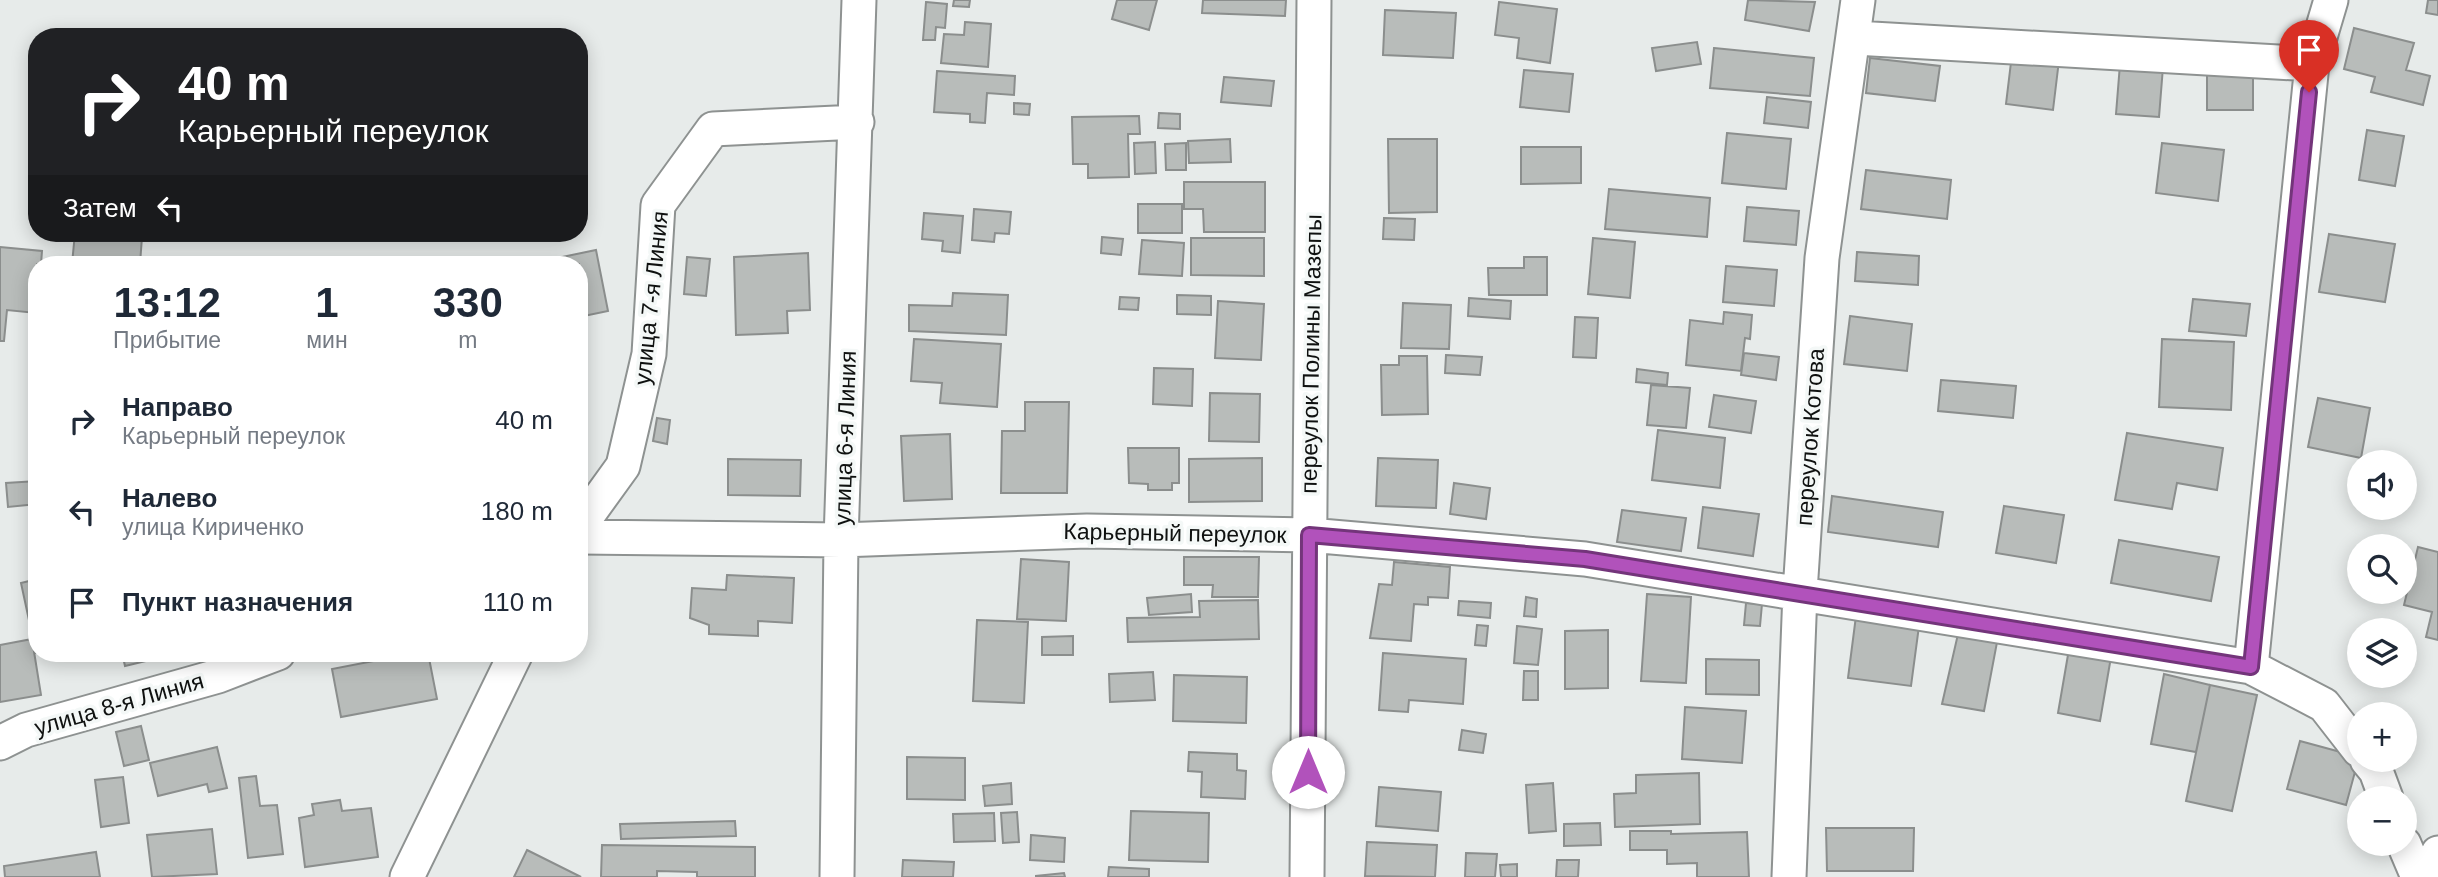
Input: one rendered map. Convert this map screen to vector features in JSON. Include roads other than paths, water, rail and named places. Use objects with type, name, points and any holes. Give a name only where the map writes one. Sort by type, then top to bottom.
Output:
[{"type":"street","name":"улица 6-я Линия","points":[[837,877],[841,540],[859,0]]},
{"type":"street","name":"переулок Полины Мазепы","points":[[1307,877],[1314,0]]},
{"type":"street","name":"переулок Котова","points":[[1789,877],[1800,592],[1822,258],[1858,0]]},
{"type":"street","points":[[2251,667],[2312,64],[2331,0]]},
{"type":"street","points":[[1854,38],[2312,64]]},
{"type":"street","name":"улица 7-я Линия","points":[[588,515],[623,466],[649,354],[658,205],[713,129],[857,122]]},
{"type":"street","name":"Карьерный переулок","points":[[588,537],[841,540],[1087,531],[1309,535],[1585,559],[2251,667],[2324,705],[2347,735]]},
{"type":"street","name":"улица 8-я Линия","points":[[0,743],[26,730],[218,676],[255,662]]},
{"type":"street","points":[[407,877],[512,662]]},
{"type":"street","points":[[2430,877],[2438,853]]},
{"type":"street","points":[[2409,856],[2418,877]]}]
